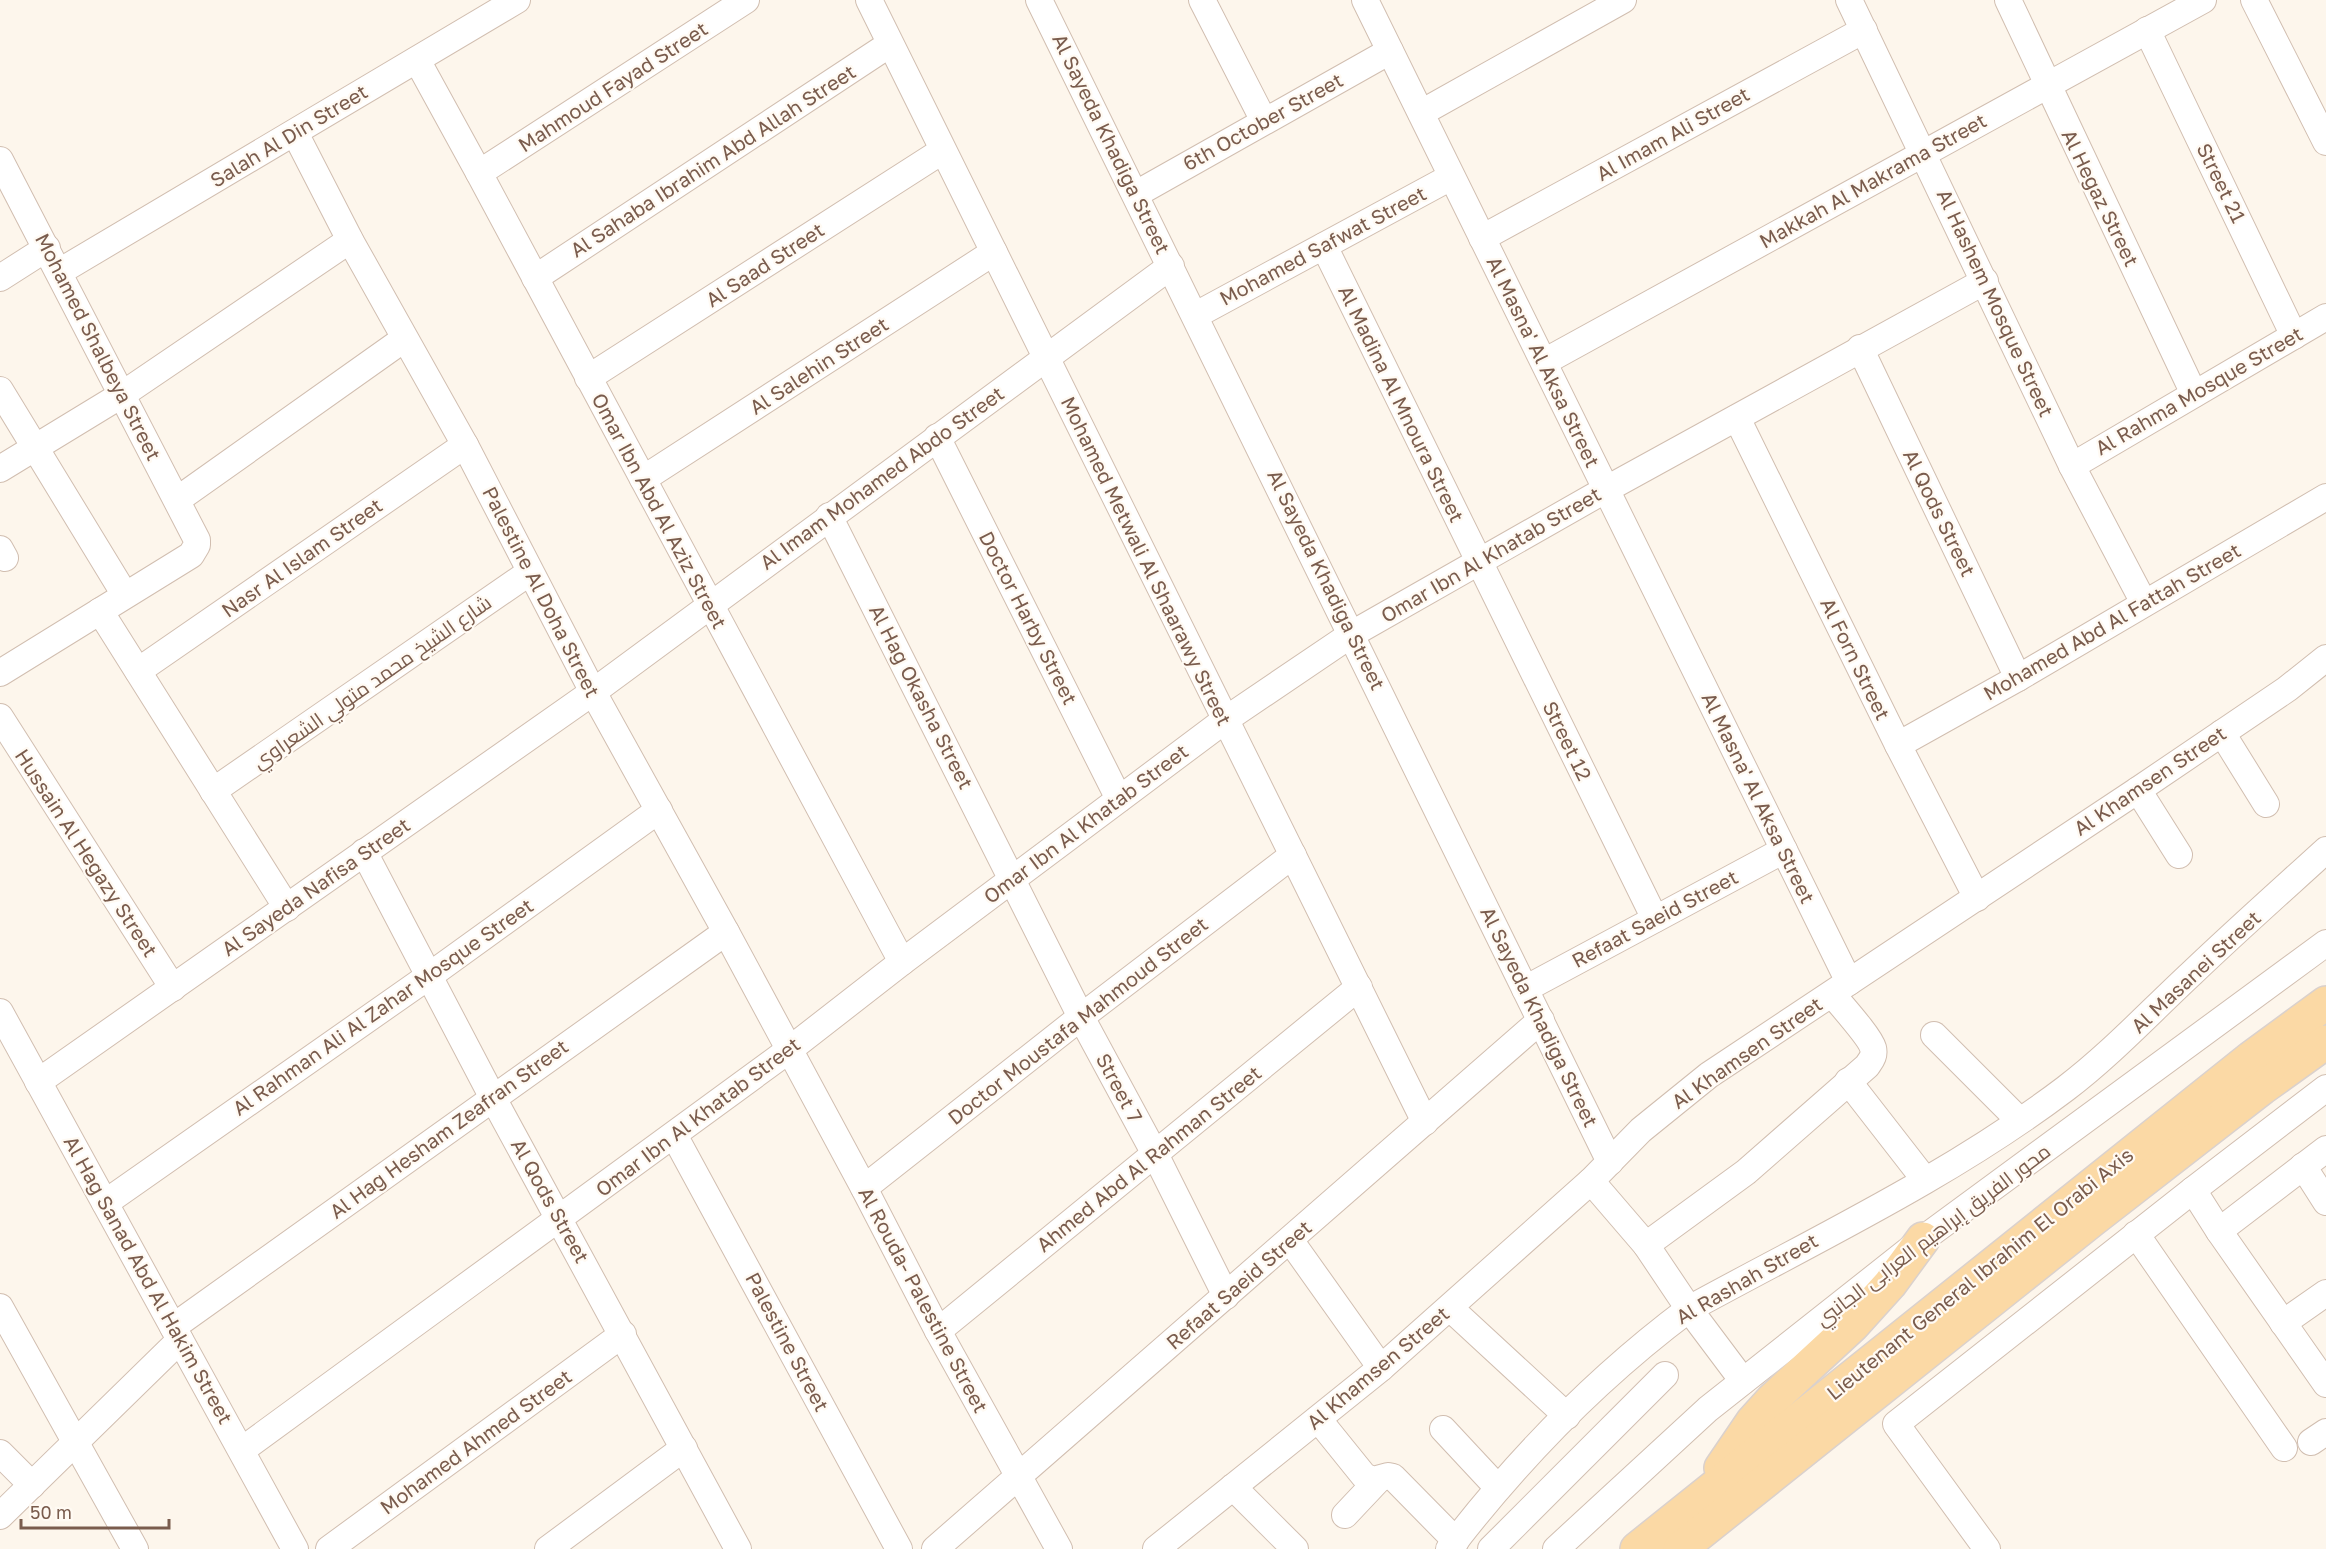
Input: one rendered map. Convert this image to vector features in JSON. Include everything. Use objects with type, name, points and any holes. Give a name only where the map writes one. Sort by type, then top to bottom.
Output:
[{"type":"main road","name":"Lieutenant General Ibrahim El Orabi Axis","points":[[1637,1549],[2251,1058],[2326,1003]]},
{"type":"main road","name":"Lieutenant General Ibrahim El Orabi Axis","points":[[1680,1549],[2092,1220],[2262,1088],[2326,1042]]},
{"type":"main road","points":[[1707,1492],[1737,1444],[1772,1400],[1853,1325],[1890,1284],[1923,1239]]},
{"type":"street","name":"Mahmoud Fayad Street","points":[[479,173],[746,0]]},
{"type":"street","name":"Mohamed Metwali Al Shaarawy Street","points":[[869,0],[1425,1122]]},
{"type":"street","name":"Al Sayeda Khadiga Street","points":[[1039,0],[1172,266],[1610,1162]]},
{"type":"street","points":[[1202,0],[1264,121]]},
{"type":"street","name":"Al Masna' Al Aksa Street","points":[[1365,0],[1784,850],[1840,988],[1873,1048],[1873,1058],[1746,1172],[1646,1245]]},
{"type":"street","points":[[1421,113],[1623,0]]},
{"type":"street","name":"Al Hashem Mosque Street","points":[[1849,0],[2072,466],[2144,603]]},
{"type":"street","name":"Al Hegaz Street","points":[[2008,0],[2194,394]]},
{"type":"street","name":"Makkah Al Makrama Street","points":[[1544,362],[2203,0]]},
{"type":"street","points":[[2254,0],[2326,142]]},
{"type":"street","name":"Salah Al Din Street","points":[[59,272],[417,60],[501,4]]},
{"type":"street","name":"Al Imam Ali Street","points":[[1482,238],[1864,30]]},
{"type":"street","name":"Street 21","points":[[2147,30],[2294,336]]},
{"type":"street","name":"Al Sahaba Ibrahim Abd Allah Street","points":[[535,278],[890,44]]},
{"type":"street","name":"6th October Street","points":[[1136,194],[1390,51]]},
{"type":"street","name":"Omar Ibn Abd Al Aziz Street","points":[[417,60],[902,962]]},
{"type":"street","name":"Palestine Al Doha Street","points":[[295,133],[350,240],[465,445],[593,692],[789,1050]]},
{"type":"street","name":"Al Saad Street","points":[[588,378],[942,151]]},
{"type":"street","name":"Mohamed Shalbeya Street","points":[[0,160],[7,190],[47,248],[196,535],[197,545],[191,555],[125,595]]},
{"type":"street","name":"Mohamed Safwat Street","points":[[1196,315],[1451,177]]},
{"type":"street","points":[[0,469],[123,394],[350,240]]},
{"type":"street","name":"Al Madina Al Mnoura Street","points":[[1324,246],[1478,562]]},
{"type":"street","points":[[0,278],[47,248]]},
{"type":"street","name":"Al Salehin Street","points":[[644,479],[994,252]]},
{"type":"street","name":"Al Imam Mohamed Abdo Street","points":[[593,692],[829,516],[1172,266]]},
{"type":"street","name":"Omar Ibn Al Khatab Street","points":[[242,1450],[789,1050],[902,962],[1225,720],[1352,633],[1860,348],[1985,281]]},
{"type":"street","name":"Al Rahma Mosque Street","points":[[2072,466],[2326,317]]},
{"type":"street","points":[[177,500],[404,339]]},
{"type":"street","name":"Al Qods Street","points":[[1860,348],[2018,678]]},
{"type":"street","points":[[0,390],[125,595],[0,673]]},
{"type":"street","name":"Al Forn Street","points":[[1737,418],[1898,745],[1977,898]]},
{"type":"street","name":"Doctor Harby Street","points":[[937,437],[1119,799]]},
{"type":"street","name":"Nasr Al Islam Street","points":[[138,671],[465,445]]},
{"type":"street","name":"Mohamed Abd Al Fattah Street","points":[[1898,745],[2018,678],[2326,497]]},
{"type":"street","name":"Al Hag Okasha Street","points":[[829,516],[1013,879]]},
{"type":"street","name":"Street 12","points":[[1478,562],[1655,919]]},
{"type":"street","name":"شارع الشيخ محمد متولي الشعراوي","points":[[213,791],[530,572]]},
{"type":"street","points":[[100,611],[287,908]]},
{"type":"street","name":"Al Khamsen Street","points":[[1156,1549],[1382,1368],[1591,1181],[1641,1130],[1709,1075],[2138,790],[2287,689],[2326,658]]},
{"type":"street","name":"Al Sayeda Nafisa Street","points":[[38,1082],[593,692]]},
{"type":"street","name":"Hussain Al Hegazy Street","points":[[0,717],[173,988]]},
{"type":"street","points":[[2222,733],[2266,804]]},
{"type":"street","points":[[2138,790],[2179,855]]},
{"type":"street","name":"Al Rahman Ali Al Zahar Mosque Street","points":[[105,1203],[429,976],[659,810]]},
{"type":"street","name":"Refaat Saeid Street","points":[[1525,989],[1784,850]]},
{"type":"street","name":"Al Masanei Street","points":[[2063,1090],[2109,1054],[2191,974],[2326,850]]},
{"type":"street","name":"Al Qods Street","points":[[364,852],[493,1098],[738,1549]]},
{"type":"street","name":"Doctor Moustafa Mahmoud Street","points":[[864,1188],[1081,1017],[1293,855]]},
{"type":"street","name":"Street 7","points":[[1013,879],[1081,1017],[1155,1154],[1226,1296]]},
{"type":"street","name":"Al Hag Hesham Zeafran Street","points":[[0,1516],[77,1442],[177,1333],[493,1098],[726,932]]},
{"type":"street","name":"محور الفريق إبراهيم العرابى الجانبي","points":[[1556,1549],[1674,1439],[1743,1381],[1923,1239],[2326,943]]},
{"type":"street","name":"Ahmed Abd Al Rahman Street","points":[[938,1331],[1359,987]]},
{"type":"street","name":"Al Hag Sanad Abd Al Hakim Street","points":[[0,1012],[295,1549]]},
{"type":"street","name":"Refaat Saeid Street","points":[[935,1549],[1541,1020]]},
{"type":"street","points":[[1934,1035],[2019,1120]]},
{"type":"street","name":"Al Rouda- Palestine Street","points":[[789,1050],[938,1331],[1059,1549]]},
{"type":"street","points":[[1848,1082],[1925,1180]]},
{"type":"street","points":[[1987,1549],[1896,1424],[2136,1234],[2326,1088]]},
{"type":"street","name":"Al Rashah Street","points":[[1453,1545],[1523,1459],[1612,1370],[1689,1309],[1925,1180],[2063,1090]]},
{"type":"street","name":"Palestine Street","points":[[674,1135],[899,1549]]},
{"type":"street","points":[[2219,1231],[2326,1149]]},
{"type":"street","points":[[2303,1166],[2326,1202]]},
{"type":"street","points":[[1591,1181],[1646,1245],[1689,1309],[1743,1381]]},
{"type":"street","points":[[2193,1190],[2326,1384]]},
{"type":"street","points":[[2136,1234],[2283,1448]]},
{"type":"street","points":[[1290,1240],[1382,1368]]},
{"type":"street","points":[[2283,1323],[2326,1293]]},
{"type":"street","points":[[0,1307],[135,1549]]},
{"type":"street","points":[[1450,1308],[1567,1416]]},
{"type":"street","name":"Mohamed Ahmed Street","points":[[329,1549],[623,1334]]},
{"type":"street","points":[[1491,1549],[1665,1375]]},
{"type":"street","points":[[1318,1419],[1365,1476],[1368,1479],[1378,1480]]},
{"type":"street","points":[[1443,1429],[1498,1488]]},
{"type":"street","points":[[548,1549],[684,1448]]},
{"type":"street","points":[[0,1453],[32,1485]]},
{"type":"street","points":[[1345,1515],[1378,1480],[1388,1476],[1393,1477],[1453,1545]]},
{"type":"street","points":[[1233,1487],[1296,1549]]}]
